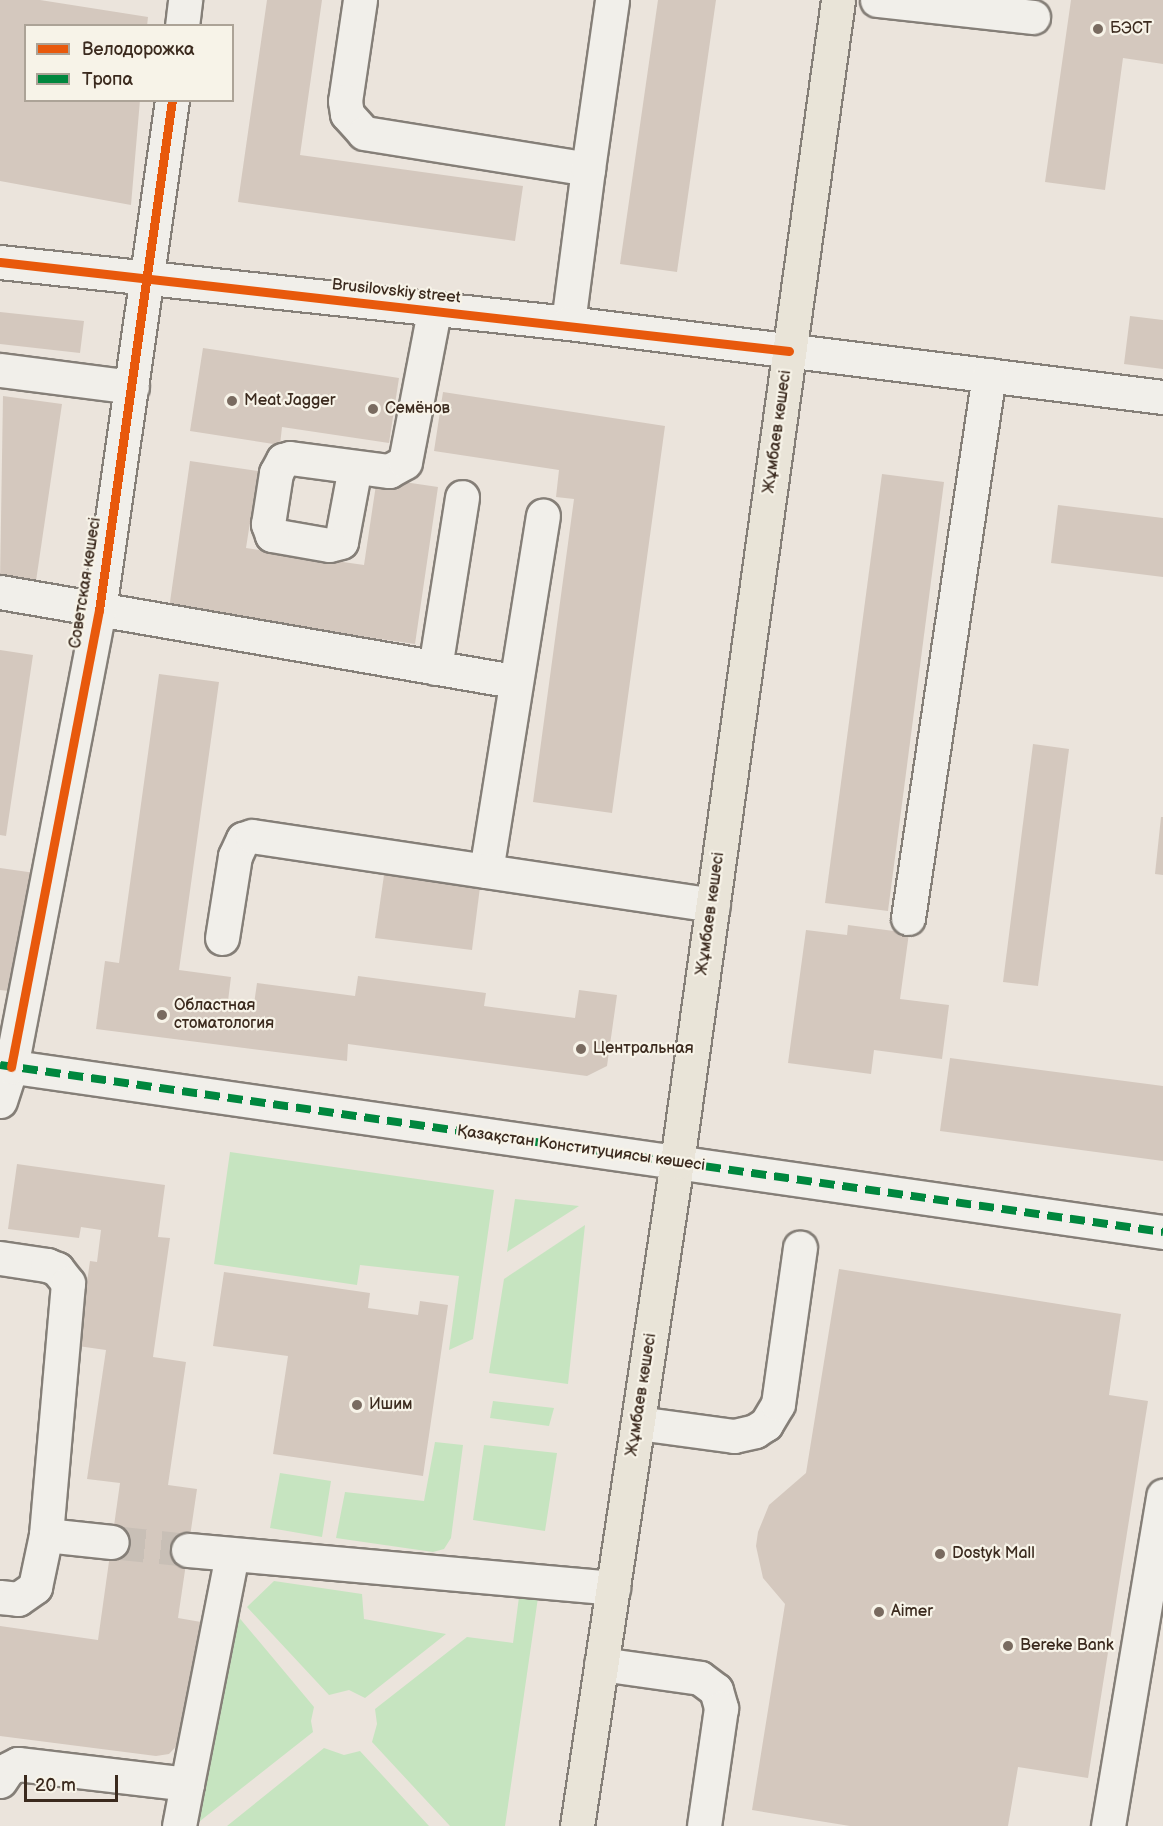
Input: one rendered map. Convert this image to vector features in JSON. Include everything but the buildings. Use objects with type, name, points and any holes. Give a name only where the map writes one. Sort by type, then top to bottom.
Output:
[{"type":"main road","name":"Жұмбаев көшесі","points":[[577,1826],[677,1162],[837,0]]},
{"type":"street","points":[[182,24],[185,0]]},
{"type":"street","points":[[360,0],[345,101],[347,114],[364,133],[588,169]]},
{"type":"street","points":[[568,323],[612,0]]},
{"type":"street","points":[[877,0],[1033,17]]},
{"type":"street","name":"Советская көшесі","points":[[0,1101],[5,1066],[99,610],[172,102]]},
{"type":"street","name":"Brusilovskiy street","points":[[0,262],[434,311],[568,323],[1163,397]]},
{"type":"street","points":[[356,467],[395,470],[405,462],[434,311]]},
{"type":"street","points":[[0,370],[132,387]]},
{"type":"street","points":[[908,918],[989,375]]},
{"type":"street","points":[[435,668],[462,497]]},
{"type":"street","points":[[486,871],[513,681],[543,516]]},
{"type":"street","points":[[0,592],[513,681]]},
{"type":"street","points":[[222,938],[235,856],[243,839],[252,836],[712,905]]},
{"type":"street","name":"Қазақстан Конституциясы көшесі","points":[[5,1066],[1163,1232]]},
{"type":"street","points":[[638,1423],[734,1436],[755,1431],[766,1424],[778,1404],[800,1248]]},
{"type":"street","points":[[0,1258],[47,1265],[57,1269],[68,1283],[46,1535],[35,1587],[18,1599],[0,1598]]},
{"type":"street","points":[[1108,1826],[1163,1496]]},
{"type":"street","points":[[46,1535],[112,1542]]},
{"type":"street","points":[[188,1550],[613,1588]]},
{"type":"street","points":[[179,1826],[232,1555]]},
{"type":"street","points":[[601,1664],[700,1678],[716,1690],[721,1708],[704,1826]]},
{"type":"street","points":[[0,1781],[8,1769],[18,1764],[186,1784]]},
{"type":"green space","points":[[230,1152],[494,1190],[473,1339],[449,1350],[459,1276],[360,1265],[357,1285],[214,1264]]},
{"type":"green space","points":[[515,1199],[579,1206],[507,1252]]},
{"type":"green space","points":[[585,1225],[568,1384],[489,1373],[504,1279]]},
{"type":"green space","points":[[493,1401],[554,1408],[549,1426],[490,1418]]},
{"type":"green space","points":[[435,1442],[463,1445],[451,1538],[444,1549],[433,1552],[336,1538],[345,1492],[424,1501]]},
{"type":"green space","points":[[484,1445],[557,1453],[545,1531],[473,1520]]},
{"type":"green space","points":[[280,1473],[331,1481],[322,1537],[270,1528]]},
{"type":"green space","points":[[541,1577],[505,1826],[450,1826],[372,1742],[377,1724],[375,1709],[467,1637],[513,1643],[519,1597]]},
{"type":"green space","points":[[274,1581],[362,1594],[364,1619],[446,1634],[365,1698],[349,1690],[329,1695],[247,1607]]},
{"type":"green space","points":[[237,1615],[314,1707],[311,1721],[313,1732],[195,1825]]},
{"type":"green space","points":[[324,1748],[344,1755],[360,1751],[429,1826],[227,1826]]},
{"type":"tunnel","points":[[112,1542],[188,1550]]},
{"type":"marked path","points":[[0,1065],[1163,1232]]},
{"type":"cycle path","points":[[11,1067],[99,610],[172,102]]},
{"type":"cycle path","points":[[0,262],[789,351]]},
{"type":"place","name":"БЭСТ","points":[[1098,29]]},
{"type":"place","name":"Meat Jagger","points":[[232,401]]},
{"type":"place","name":"Семёнов","points":[[373,409]]},
{"type":"place","name":"Областная стоматология","points":[[162,1015]]},
{"type":"place","name":"Центральная","points":[[581,1049]]},
{"type":"place","name":"Ишим","points":[[357,1405]]},
{"type":"place","name":"Dostyk Mall","points":[[940,1554]]},
{"type":"place","name":"Aimer","points":[[879,1612]]},
{"type":"place","name":"Bereke Bank","points":[[1008,1646]]}]
